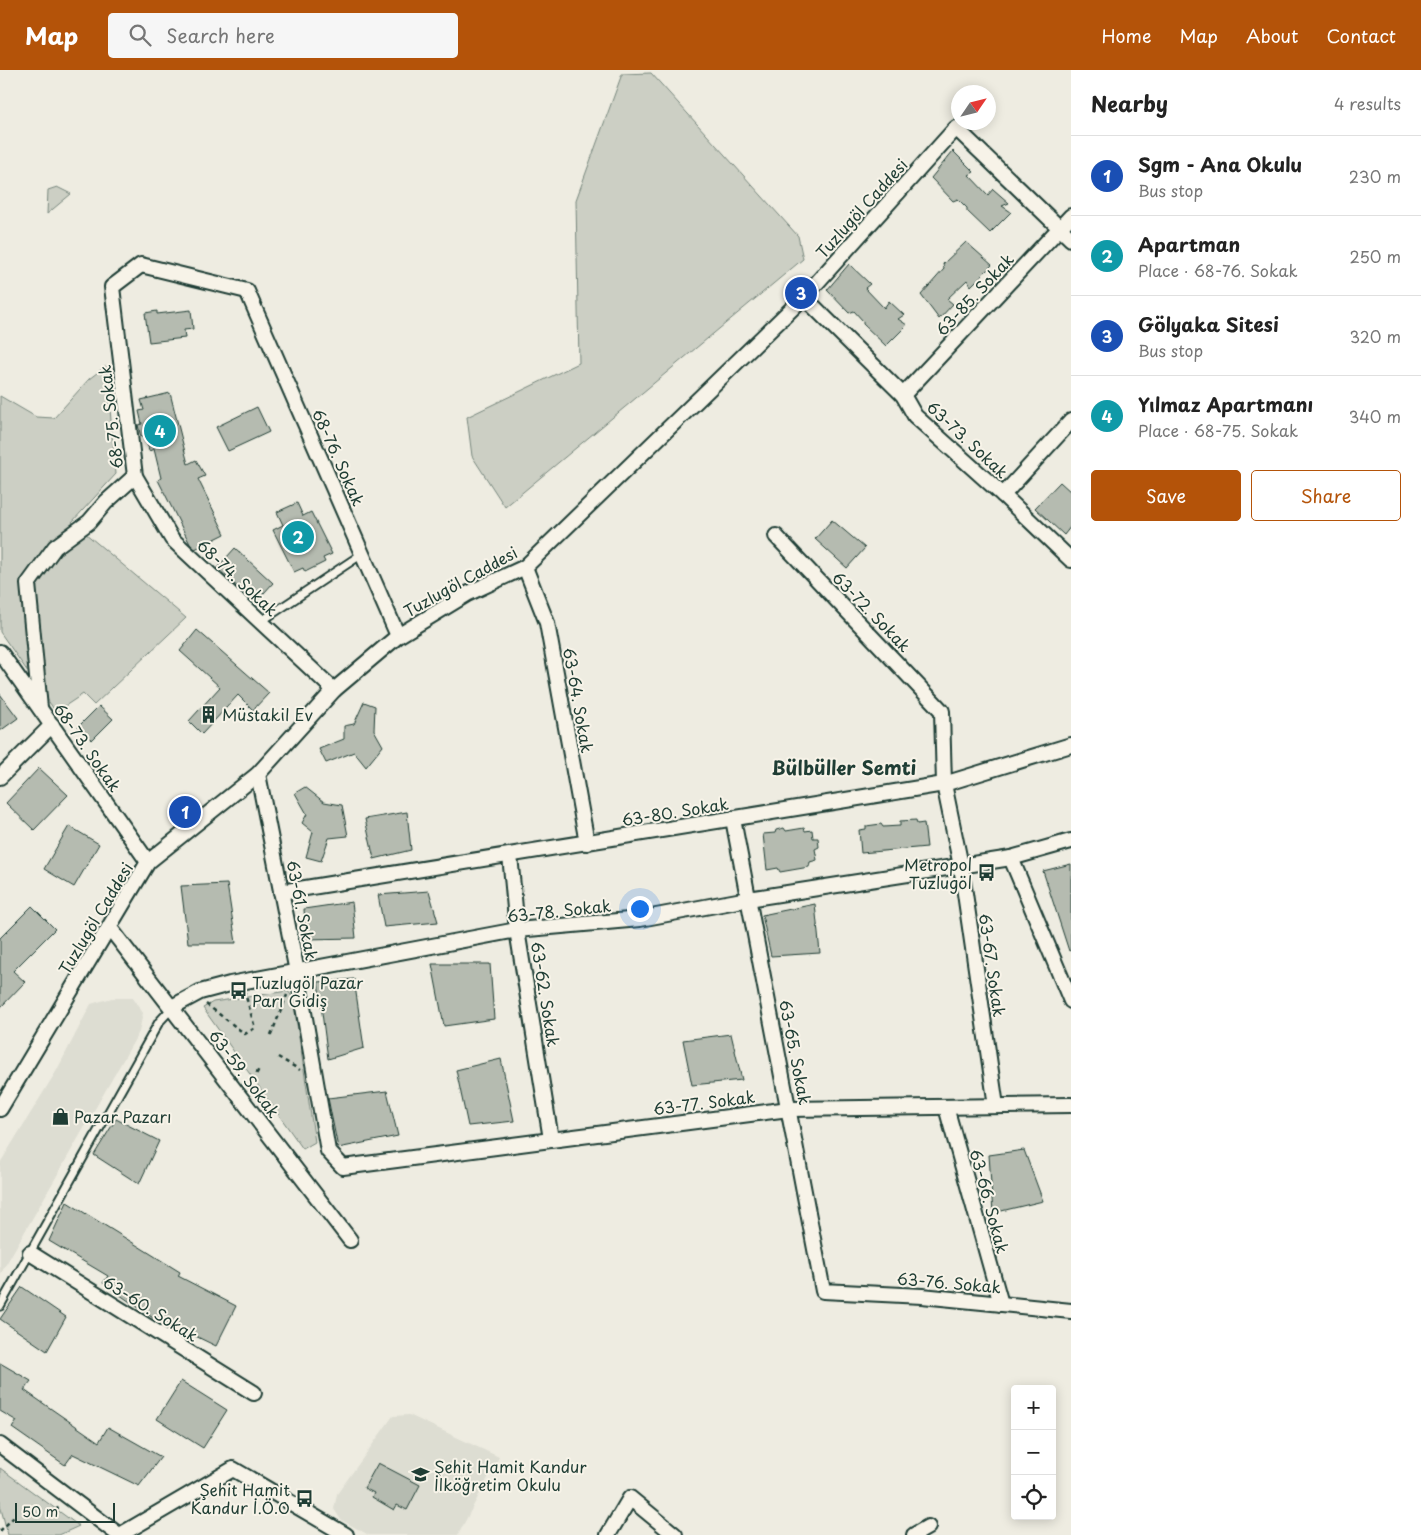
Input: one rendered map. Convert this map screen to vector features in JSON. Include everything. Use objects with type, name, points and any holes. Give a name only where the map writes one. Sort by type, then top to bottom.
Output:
[{"type":"street","name":"Tuzlugöl Caddesi","points":[[2,1103],[110,928],[148,862],[258,774],[334,690],[398,636],[467,594],[525,567],[804,297],[956,128],[1060,227]]},
{"type":"street","name":"63-85. Sokak","points":[[903,395],[1071,216]]},
{"type":"street","points":[[1060,227],[1071,239]]},
{"type":"street","name":"68-76. Sokak","points":[[112,287],[141,265],[247,291],[398,636]]},
{"type":"street","name":"68-75. Sokak","points":[[40,708],[28,584],[55,547],[89,522],[106,502],[135,476],[112,287]]},
{"type":"street","name":"63-73. Sokak","points":[[804,297],[903,395],[915,416],[1003,495],[1071,560]]},
{"type":"street","points":[[1003,495],[1071,421]]},
{"type":"street","name":"68-74. Sokak","points":[[135,476],[172,539],[334,690]]},
{"type":"street","name":"63-72. Sokak","points":[[776,536],[942,711]]},
{"type":"street","name":"63-64. Sokak","points":[[525,567],[547,623],[587,843]]},
{"type":"street","name":"68-73. Sokak","points":[[0,652],[148,862]]},
{"type":"street","name":"63-67. Sokak","points":[[942,711],[944,784],[961,866],[996,1106]]},
{"type":"street","points":[[0,778],[52,725]]},
{"type":"street","name":"63-80. Sokak","points":[[281,892],[944,784],[1071,745]]},
{"type":"street","name":"63-61. Sokak","points":[[258,774],[297,974],[328,1150],[343,1167]]},
{"type":"street","name":"63-65. Sokak","points":[[733,819],[823,1291]]},
{"type":"street","name":"63-78. Sokak","points":[[172,1007],[194,995],[242,982],[297,974],[518,930],[640,919],[1012,858],[1071,841]]},
{"type":"street","name":"63-62. Sokak","points":[[510,855],[518,930],[551,1139]]},
{"type":"street","points":[[1012,858],[1071,1001]]},
{"type":"street","name":"63-59. Sokak","points":[[110,928],[350,1240]]},
{"type":"street","name":"63-77. Sokak","points":[[343,1167],[789,1109],[1071,1105]]},
{"type":"street","name":"63-66. Sokak","points":[[946,1107],[1000,1304]]},
{"type":"street","name":"63-60. Sokak","points":[[30,1252],[254,1393]]},
{"type":"street","name":"63-76. Sokak","points":[[823,1291],[922,1296],[1071,1312]]},
{"type":"street","points":[[0,1445],[119,1535],[233,1469],[346,1535]]},
{"type":"street","points":[[608,1535],[630,1498],[675,1535]]},
{"type":"street","points":[[914,1535],[928,1526]]},
{"type":"lane","points":[[260,622],[362,554]]},
{"type":"lane","points":[[0,1306],[159,1022],[172,1007]]},
{"type":"path","points":[[271,1035],[297,974]]},
{"type":"path","points":[[194,995],[245,1034],[255,1028],[242,982]]},
{"type":"path","points":[[278,1057],[316,1079]]},
{"type":"path","points":[[242,1099],[260,1067]]},
{"type":"path","points":[[0,1531],[14,1517]]},
{"type":"shaded area","points":[[651,73],[798,236],[803,259],[505,507],[472,456],[467,417],[579,363],[576,200],[622,74]]},
{"type":"shaded area","points":[[57,187],[71,194],[47,214],[48,190]]},
{"type":"shaded area","points":[[106,366],[116,474],[72,522],[186,618],[94,705],[83,694],[56,712],[0,632],[0,396],[36,417],[54,418],[89,379]]},
{"type":"shaded area","points":[[288,991],[293,998],[315,1142],[303,1149],[203,1008],[213,1002]]},
{"type":"shaded area","name":"Pazar Pazarı","points":[[112,998],[133,998],[143,1013],[139,1032],[0,1275],[0,1163],[57,1070],[91,1004]]},
{"type":"shaded area","name":"Şehit Hamit Kandur İlköğretim Okulu","points":[[409,1415],[499,1457],[458,1535],[369,1535],[341,1520],[334,1509],[337,1494],[393,1416]]},
{"type":"shaded area","points":[[0,1468],[79,1526],[59,1535],[8,1535],[0,1505]]},
{"type":"building","points":[[953,151],[974,172],[969,175],[988,195],[993,189],[1009,203],[1002,206],[1011,212],[990,233],[967,211],[967,208],[958,199],[953,201],[931,178]]},
{"type":"building","points":[[966,242],[992,265],[971,286],[967,280],[947,299],[953,304],[939,319],[921,295],[944,269],[943,264]]},
{"type":"building","points":[[849,264],[870,284],[865,288],[884,308],[889,301],[904,315],[898,319],[907,325],[886,346],[863,324],[863,321],[854,311],[849,313],[827,290]]},
{"type":"building","points":[[191,310],[193,329],[184,330],[185,338],[149,342],[145,313],[157,311],[157,314]]},
{"type":"building","points":[[170,393],[188,464],[196,460],[205,476],[198,479],[225,534],[195,549],[190,544],[158,480],[161,478],[154,449],[149,451],[146,436],[141,437],[138,425],[142,424],[139,411],[144,410],[141,400]]},
{"type":"building","points":[[257,407],[269,432],[228,451],[216,427]]},
{"type":"building","points":[[1060,482],[1071,492],[1071,526],[1064,535],[1035,508]]},
{"type":"building","points":[[297,503],[303,516],[311,512],[332,554],[323,558],[325,562],[305,572],[303,568],[294,572],[273,530],[283,525],[277,512]]},
{"type":"building","points":[[832,520],[865,548],[847,568],[815,539]]},
{"type":"building","points":[[235,548],[273,583],[255,603],[217,568]]},
{"type":"building","points":[[197,630],[269,693],[253,710],[238,695],[202,734],[189,721],[220,687],[180,651]]},
{"type":"building","points":[[0,694],[18,718],[0,731]]},
{"type":"building","points":[[364,702],[375,706],[374,730],[383,746],[366,767],[354,752],[326,763],[319,749],[344,739],[344,726],[354,724]]},
{"type":"building","points":[[99,706],[113,719],[92,740],[78,727]]},
{"type":"building","points":[[39,768],[68,795],[34,830],[6,803]]},
{"type":"building","points":[[305,787],[324,802],[342,805],[348,836],[329,838],[321,861],[306,857],[313,832],[302,823],[307,814],[295,793]]},
{"type":"building","points":[[407,812],[411,850],[374,859],[365,819]]},
{"type":"building","points":[[916,820],[917,824],[924,823],[927,847],[861,853],[859,830],[866,829],[866,826],[881,824],[883,827],[900,826],[900,821]]},
{"type":"building","points":[[69,826],[99,844],[74,887],[44,869]]},
{"type":"building","points":[[784,828],[786,831],[804,828],[805,831],[812,830],[813,838],[818,838],[819,847],[815,849],[817,860],[810,862],[809,867],[780,872],[778,868],[767,870],[763,834],[775,833],[776,830]]},
{"type":"building","points":[[1071,864],[1071,950],[1069,951],[1043,871]]},
{"type":"building","points":[[227,884],[236,943],[188,943],[181,886]]},
{"type":"building","points":[[429,891],[438,922],[384,927],[378,895]]},
{"type":"building","points":[[352,902],[356,938],[306,939],[304,909]]},
{"type":"building","points":[[815,904],[820,953],[771,956],[762,915]]},
{"type":"building","points":[[32,906],[55,929],[13,971],[25,982],[0,1008],[0,938]]},
{"type":"building","points":[[432,964],[490,964],[494,1019],[444,1026]]},
{"type":"building","points":[[354,979],[364,1048],[328,1059],[318,982]]},
{"type":"building","points":[[731,1034],[742,1080],[692,1085],[683,1040]]},
{"type":"building","points":[[501,1059],[514,1121],[468,1126],[456,1070]]},
{"type":"building","points":[[387,1091],[398,1136],[338,1148],[328,1098]]},
{"type":"building","points":[[116,1119],[159,1141],[139,1184],[94,1155]]},
{"type":"building","points":[[1024,1150],[1043,1201],[993,1213],[989,1155]]},
{"type":"building","points":[[67,1202],[180,1272],[178,1276],[236,1306],[216,1346],[154,1316],[153,1318],[103,1283],[108,1276],[49,1241]]},
{"type":"building","points":[[22,1287],[66,1317],[47,1351],[0,1319]]},
{"type":"building","points":[[0,1363],[31,1381],[24,1390],[99,1442],[108,1427],[161,1457],[139,1486],[73,1454],[65,1465],[12,1428],[17,1421],[0,1411]]},
{"type":"building","points":[[181,1381],[227,1410],[203,1448],[157,1419]]},
{"type":"building","points":[[378,1463],[420,1485],[407,1510],[397,1505],[394,1510],[372,1497],[374,1493],[364,1488]]},
{"type":"place","name":"Gölyaka Sitesi","points":[[801,293]]},
{"type":"place","name":"Yılmaz Apartmanı","points":[[160,431]]},
{"type":"place","name":"Apartman","points":[[298,537]]},
{"type":"place","name":"Müstakil Ev","points":[[208,714]]},
{"type":"place","name":"Sgm - Ana Okulu","points":[[185,812]]},
{"type":"place","name":"Metropol Tuzlugöl","points":[[986,873]]},
{"type":"place","name":"Tuzlugöl Pazar Parı Gidiş","points":[[238,991]]},
{"type":"place","name":"Pazar Pazarı","points":[[60,1116]]},
{"type":"place","name":"Şehit Hamit Kandur İlköğretim Okulu","points":[[420,1475]]},
{"type":"place","name":"Şehit Hamit Kandur İ.Ö.O","points":[[304,1498]]},
{"type":"district","name":"Bülbüller Semti","points":[[844,767]]}]
